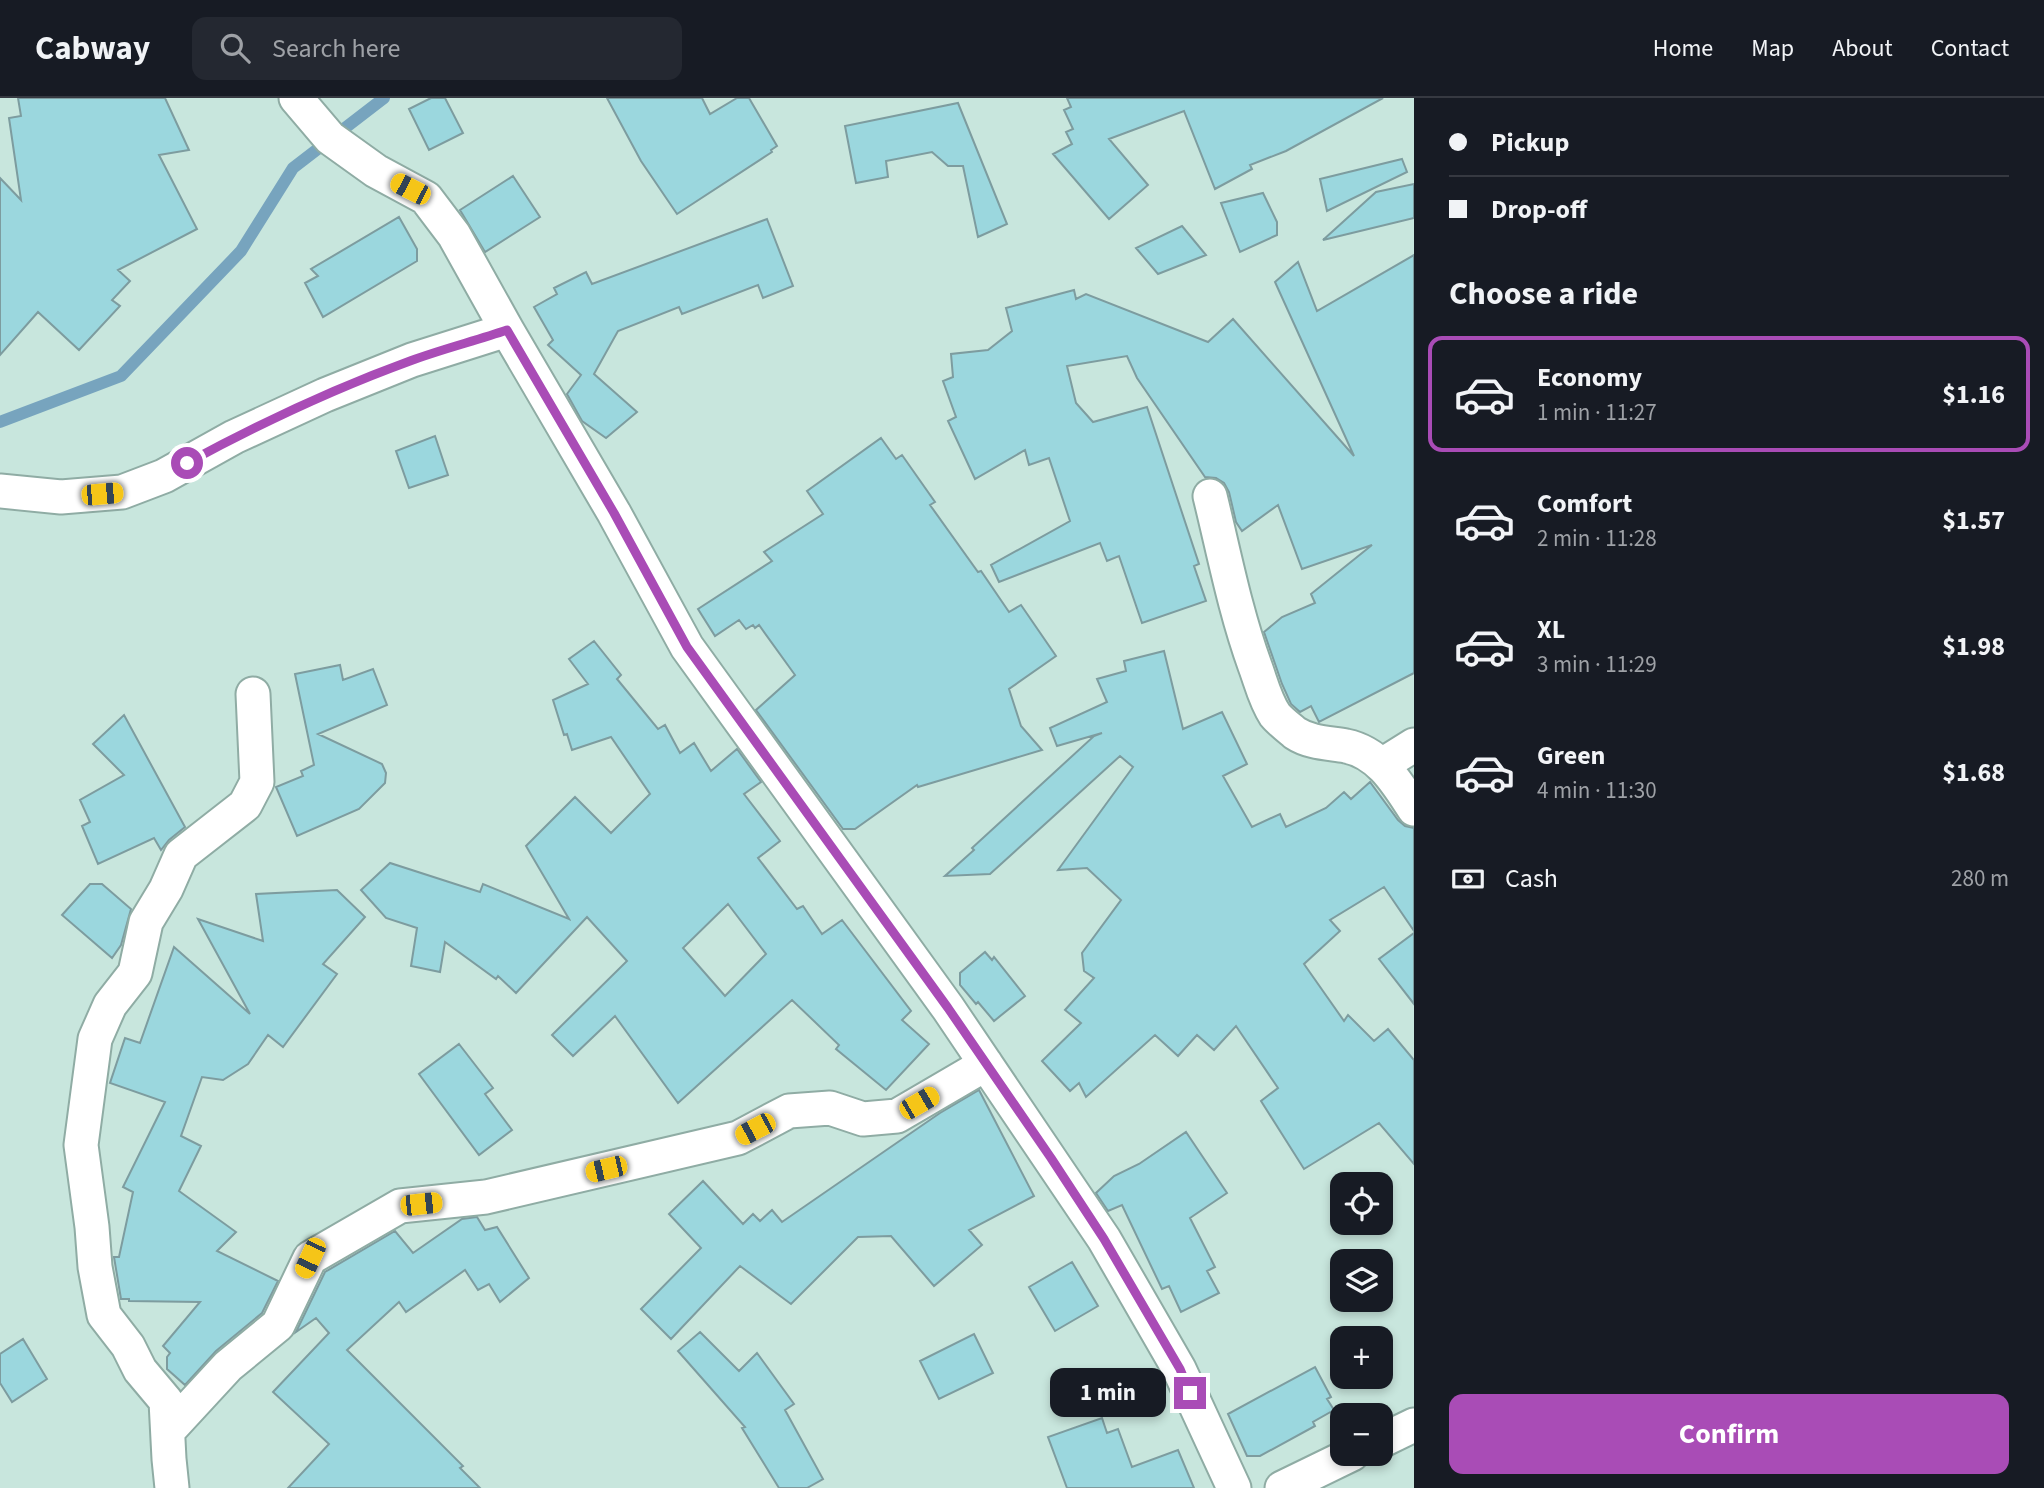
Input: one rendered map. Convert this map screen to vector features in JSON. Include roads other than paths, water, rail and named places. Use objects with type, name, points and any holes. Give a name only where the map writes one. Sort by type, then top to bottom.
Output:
[{"type":"street","points":[[296,98],[330,138],[376,171],[426,198],[454,235],[614,513],[687,647],[986,1064],[1104,1239],[1180,1369],[1234,1488]]},
{"type":"street","points":[[0,491],[61,497],[122,492],[164,476],[234,437],[325,395],[412,360],[507,330]]},
{"type":"street","points":[[1210,496],[1245,638],[1266,699],[1276,717],[1297,734],[1366,754],[1382,765],[1395,780],[1414,810]]},
{"type":"street","points":[[172,1488],[166,1401],[140,1370],[128,1346],[104,1315],[95,1267],[80,1145],[95,1039],[110,1005],[135,973],[146,922],[166,889],[181,855],[245,805],[257,782],[253,694]]},
{"type":"street","points":[[1382,765],[1414,745]]},
{"type":"street","points":[[168,1431],[228,1366],[278,1325],[310,1258],[400,1206],[486,1197],[738,1138],[789,1111],[830,1108],[863,1119],[897,1116],[986,1064]]},
{"type":"street","points":[[1393,1435],[1414,1425]]},
{"type":"street","points":[[1282,1488],[1330,1465]]},
{"type":"waterway","points":[[0,422],[121,376],[241,251],[293,168],[384,98]]}]
